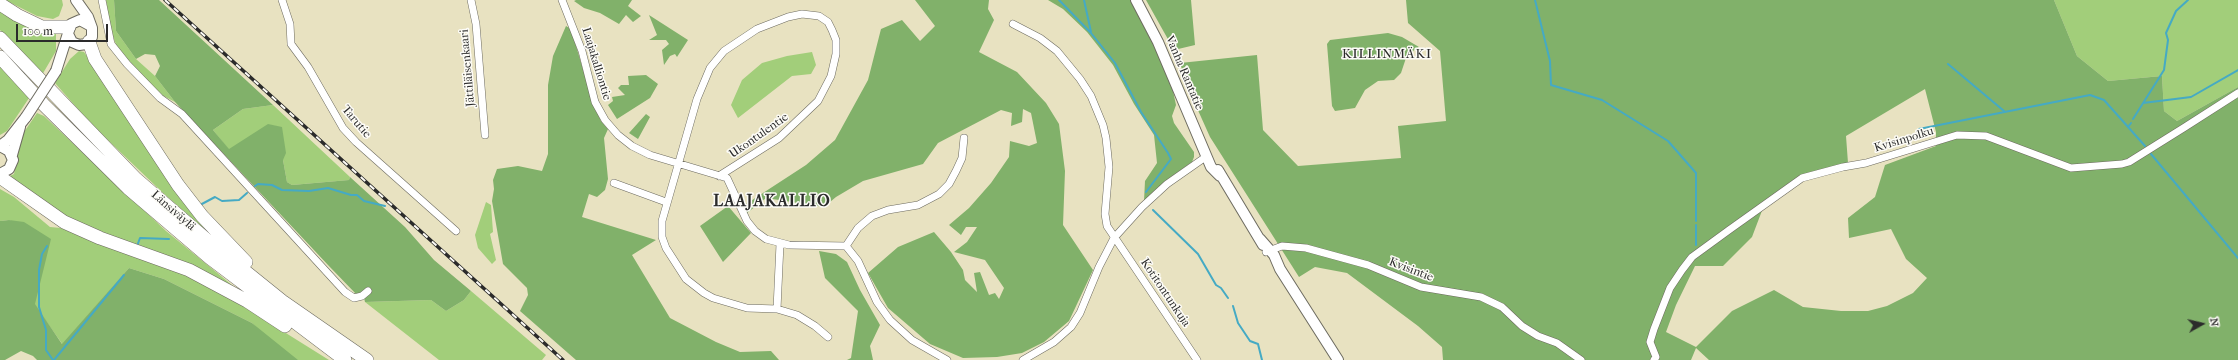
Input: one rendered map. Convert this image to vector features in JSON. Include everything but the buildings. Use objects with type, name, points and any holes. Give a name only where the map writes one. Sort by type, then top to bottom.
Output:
[{"type":"highway","points":[[0,4],[17,15],[42,27],[70,28]]},
{"type":"highway","name":"Länsiväylä","points":[[0,38],[136,179],[214,247],[282,301],[367,360]]},
{"type":"highway","points":[[84,43],[178,185],[215,230],[263,278],[282,301]]},
{"type":"highway","name":"Länsiväylä","points":[[0,57],[43,104],[128,188],[210,258],[311,336],[345,360]]},
{"type":"highway","points":[[0,175],[64,222],[100,238],[189,270],[247,301],[289,329],[311,336]]},
{"type":"main road","points":[[56,71],[63,65],[69,53],[84,43],[93,32],[75,0]]},
{"type":"main road","points":[[12,155],[9,151],[0,146],[8,140],[20,126],[56,71],[70,28],[76,15],[75,0]]},
{"type":"main road","name":"Vanha Rantatie","points":[[1136,0],[1158,42],[1211,168],[1220,176],[1268,251],[1273,263],[1280,269],[1338,360]]},
{"type":"main road","points":[[70,28],[84,21],[91,26]]},
{"type":"main road","points":[[70,28],[72,42],[84,43]]},
{"type":"main road","points":[[0,175],[12,165],[12,155],[20,126]]},
{"type":"street","points":[[102,0],[111,44],[127,64],[160,98],[182,114],[345,292],[354,298],[362,296],[368,291]]},
{"type":"street","name":"Tarutie","points":[[282,0],[290,24],[291,44],[308,67],[343,128],[456,231]]},
{"type":"street","name":"Jättiläisenkaari","points":[[471,0],[476,24],[485,135]]},
{"type":"street","name":"Laajakalliontie","points":[[562,0],[582,51],[595,102],[605,120],[618,135],[632,146],[650,155],[719,176]]},
{"type":"street","name":"Ukontulentie","points":[[719,176],[778,138],[818,101],[832,76],[836,54],[836,40],[832,30],[828,22],[819,16],[802,14],[771,23],[741,38],[724,51],[710,68],[697,99],[666,202],[662,221],[662,237],[666,248],[686,278],[704,293],[723,302],[747,308],[777,309],[797,315],[815,326],[828,337]]},
{"type":"street","name":"Kotitontunkuja","points":[[1013,24],[1040,38],[1057,51],[1080,79],[1095,106],[1103,125],[1108,151],[1105,219],[1114,238],[1197,360]]},
{"type":"street","name":"Kvisinpolku","points":[[1654,360],[1656,357],[1650,342],[1654,329],[1670,288],[1692,257],[1802,178],[1843,166],[1866,163],[1957,135],[1986,136],[2071,168],[2122,164],[2129,162],[2185,128],[2238,93]]},
{"type":"street","points":[[846,246],[858,228],[872,216],[888,210],[918,205],[939,194],[949,184],[962,158],[964,138]]},
{"type":"street","points":[[1023,360],[1049,346],[1071,327],[1080,312],[1099,267],[1114,238],[1153,195],[1207,156]]},
{"type":"street","points":[[719,176],[729,180],[743,214],[755,231],[766,239],[780,244],[846,246],[858,261],[877,302],[890,320],[912,340],[947,360]]},
{"type":"street","points":[[614,183],[666,202]]},
{"type":"street","points":[[777,309],[780,244]]},
{"type":"street","name":"Kvisintie","points":[[1268,251],[1282,246],[1297,246],[1330,253],[1368,265],[1421,287],[1481,297],[1502,307],[1522,326],[1538,336],[1557,343],[1581,360]]},
{"type":"green space","points":[[0,0],[62,0],[63,5],[59,16],[53,19],[37,16],[11,3]]},
{"type":"green space","points":[[106,0],[114,0],[116,31],[136,59],[155,76],[175,102],[158,93],[118,50],[111,31]]},
{"type":"green space","points":[[114,0],[159,0],[273,105],[243,109],[213,130],[229,149],[268,124],[282,127],[286,153],[283,160],[287,182],[292,185],[349,180],[350,177],[405,227],[434,260],[471,291],[464,300],[446,311],[431,300],[365,302],[364,298],[357,295],[328,265],[175,102],[155,76],[160,66],[155,55],[145,54],[136,59],[116,31]]},
{"type":"green space","points":[[632,0],[628,6],[641,16],[633,22],[626,15],[619,24],[600,13],[584,8],[574,1]]},
{"type":"green space","points":[[915,0],[989,0],[988,9],[994,20],[979,52],[1017,72],[1046,103],[1059,124],[1065,171],[1063,225],[1093,270],[1069,321],[1044,342],[1022,353],[997,357],[963,358],[930,344],[888,308],[868,273],[898,247],[934,232],[951,252],[963,270],[965,280],[977,292],[974,273],[980,272],[989,295],[995,293],[999,299],[1004,288],[985,260],[954,252],[967,242],[977,227],[966,227],[961,235],[949,225],[969,208],[991,183],[1009,157],[1010,141],[1029,146],[1037,143],[1031,113],[1023,109],[1022,122],[1011,126],[1012,113],[1001,110],[938,143],[923,164],[863,181],[836,197],[824,207],[766,198],[747,213],[743,206],[806,165],[835,140],[868,80],[881,29],[902,20],[920,41],[935,26]]},
{"type":"green space","points":[[1048,0],[1132,0],[1144,22],[1172,86],[1176,105],[1172,116],[1174,123],[1194,152],[1194,157],[1192,162],[1164,182],[1144,201],[1145,181],[1157,163],[1154,135],[1134,104],[1113,65],[1087,32],[1063,9]]},
{"type":"green space","points":[[1146,0],[1191,0],[1195,45],[1174,50]]},
{"type":"green space","points":[[1406,0],[2054,0],[2077,56],[2108,81],[2162,76],[2164,111],[2177,121],[2238,87],[2238,360],[1709,360],[1696,348],[1691,360],[1443,360],[1442,347],[1418,326],[1347,273],[1315,267],[1299,277],[1210,137],[1188,88],[1180,63],[1257,55],[1263,130],[1298,166],[1401,158],[1398,126],[1446,121],[1440,51],[1408,23]],"holes":[[[1925,89],[1936,132],[1936,146],[1885,165],[1875,197],[1848,218],[1849,238],[1891,229],[1906,259],[1927,278],[1913,293],[1887,306],[1868,311],[1841,311],[1803,307],[1774,290],[1732,311],[1696,347],[1666,332],[1676,305],[1695,266],[1723,266],[1752,237],[1763,208],[1803,180],[1848,163],[1846,136]]]},
{"type":"green space","points":[[2054,0],[2238,0],[2238,87],[2177,121],[2164,111],[2162,76],[2108,81],[2077,56]]},
{"type":"green space","points":[[0,10],[56,32],[56,51],[42,75],[0,30]]},
{"type":"green space","points":[[649,15],[688,40],[677,57],[675,54],[670,56],[664,65],[662,50],[669,44],[666,40],[649,40],[657,35]]},
{"type":"green space","points":[[566,26],[571,29],[593,103],[601,121],[608,129],[604,138],[608,179],[605,190],[597,197],[589,194],[582,217],[656,240],[632,255],[670,318],[716,342],[740,352],[771,351],[779,360],[576,360],[520,311],[528,295],[527,288],[503,264],[492,201],[494,189],[493,180],[497,169],[518,166],[542,171],[548,154],[548,85],[553,56]]},
{"type":"green space","points":[[1388,33],[1402,37],[1419,47],[1407,55],[1401,73],[1394,80],[1378,81],[1365,90],[1355,108],[1335,111],[1332,106],[1327,44],[1330,40]]},
{"type":"green space","points":[[79,51],[84,52],[221,244],[162,192],[91,124],[55,83],[70,59]]},
{"type":"green space","points":[[812,52],[816,65],[811,74],[792,76],[738,118],[731,105],[742,80],[762,63],[787,56]]},
{"type":"green space","points":[[0,65],[29,98],[7,131],[0,135]]},
{"type":"green space","points":[[646,75],[658,84],[650,98],[617,119],[608,105],[613,101],[612,97],[625,95],[618,88],[621,85],[629,85],[628,76]]},
{"type":"green space","points":[[273,105],[350,177],[349,180],[292,185],[287,182],[283,160],[235,146],[229,150],[213,130],[243,109]]},
{"type":"green space","points":[[37,113],[44,116],[166,231],[249,299],[66,216],[8,177],[14,174],[22,135]]},
{"type":"green space","points":[[646,114],[650,117],[638,139],[629,133]]},
{"type":"green space","points":[[0,189],[14,197],[50,227],[61,228],[104,246],[159,262],[209,285],[329,360],[289,360],[252,323],[164,279],[129,268],[63,345],[34,304],[50,239],[9,220],[0,221]]},
{"type":"green space","points":[[486,202],[491,205],[493,232],[490,234],[496,260],[492,264],[478,248],[475,235]]},
{"type":"green space","points":[[728,206],[751,233],[723,262],[700,226]]},
{"type":"green space","points":[[9,220],[24,222],[51,239],[35,304],[62,344],[129,268],[164,279],[252,323],[298,360],[37,360],[33,356],[21,351],[5,360],[0,360],[0,221]]},
{"type":"green space","points":[[819,251],[836,254],[847,262],[860,290],[880,325],[870,346],[873,360],[847,360],[851,358],[858,311],[825,278]]},
{"type":"green space","points":[[471,291],[546,355],[542,360],[439,360],[365,302],[431,300],[446,311],[464,300]]},
{"type":"waterway","points":[[1059,0],[1091,33],[1115,63],[1141,112],[1171,159],[1146,192]]},
{"type":"waterway","points":[[1084,0],[1091,32]]},
{"type":"waterway","points":[[1535,0],[1550,61],[1551,85],[1602,100],[1668,141],[1696,173],[1696,221]]},
{"type":"waterway","points":[[2133,119],[2164,70],[2168,40],[2166,33],[2176,11],[2188,0]]},
{"type":"waterway","points":[[1948,64],[2004,111]]},
{"type":"waterway","points":[[2143,103],[2191,97],[2238,70]]},
{"type":"waterway","points":[[1919,129],[2090,95],[2104,100],[2145,146]]},
{"type":"waterway","points":[[2128,127],[2131,123]]},
{"type":"waterway","points":[[2151,154],[2238,258]]},
{"type":"waterway","points":[[255,186],[258,184],[272,185],[282,190],[309,191],[328,188],[351,195],[357,195],[364,201],[385,206]]},
{"type":"waterway","points":[[200,205],[215,197],[222,201],[239,200],[247,193]]},
{"type":"waterway","points":[[1153,210],[1198,254],[1216,285],[1221,288],[1228,298]]},
{"type":"waterway","points":[[1696,225],[1696,245]]},
{"type":"waterway","points":[[137,246],[140,238],[169,239]]},
{"type":"waterway","points":[[47,246],[42,254],[39,270],[39,307],[46,330],[46,350],[53,360]]},
{"type":"waterway","points":[[54,360],[124,275]]},
{"type":"waterway","points":[[1233,306],[1238,323],[1250,341],[1258,344],[1262,360]]},
{"type":"railway","points":[[165,0],[563,360]]},
{"type":"district","name":"KILLINMÄKI","points":[[1387,55]]},
{"type":"district","name":"LAAJAKALLIO","points":[[772,202]]}]
